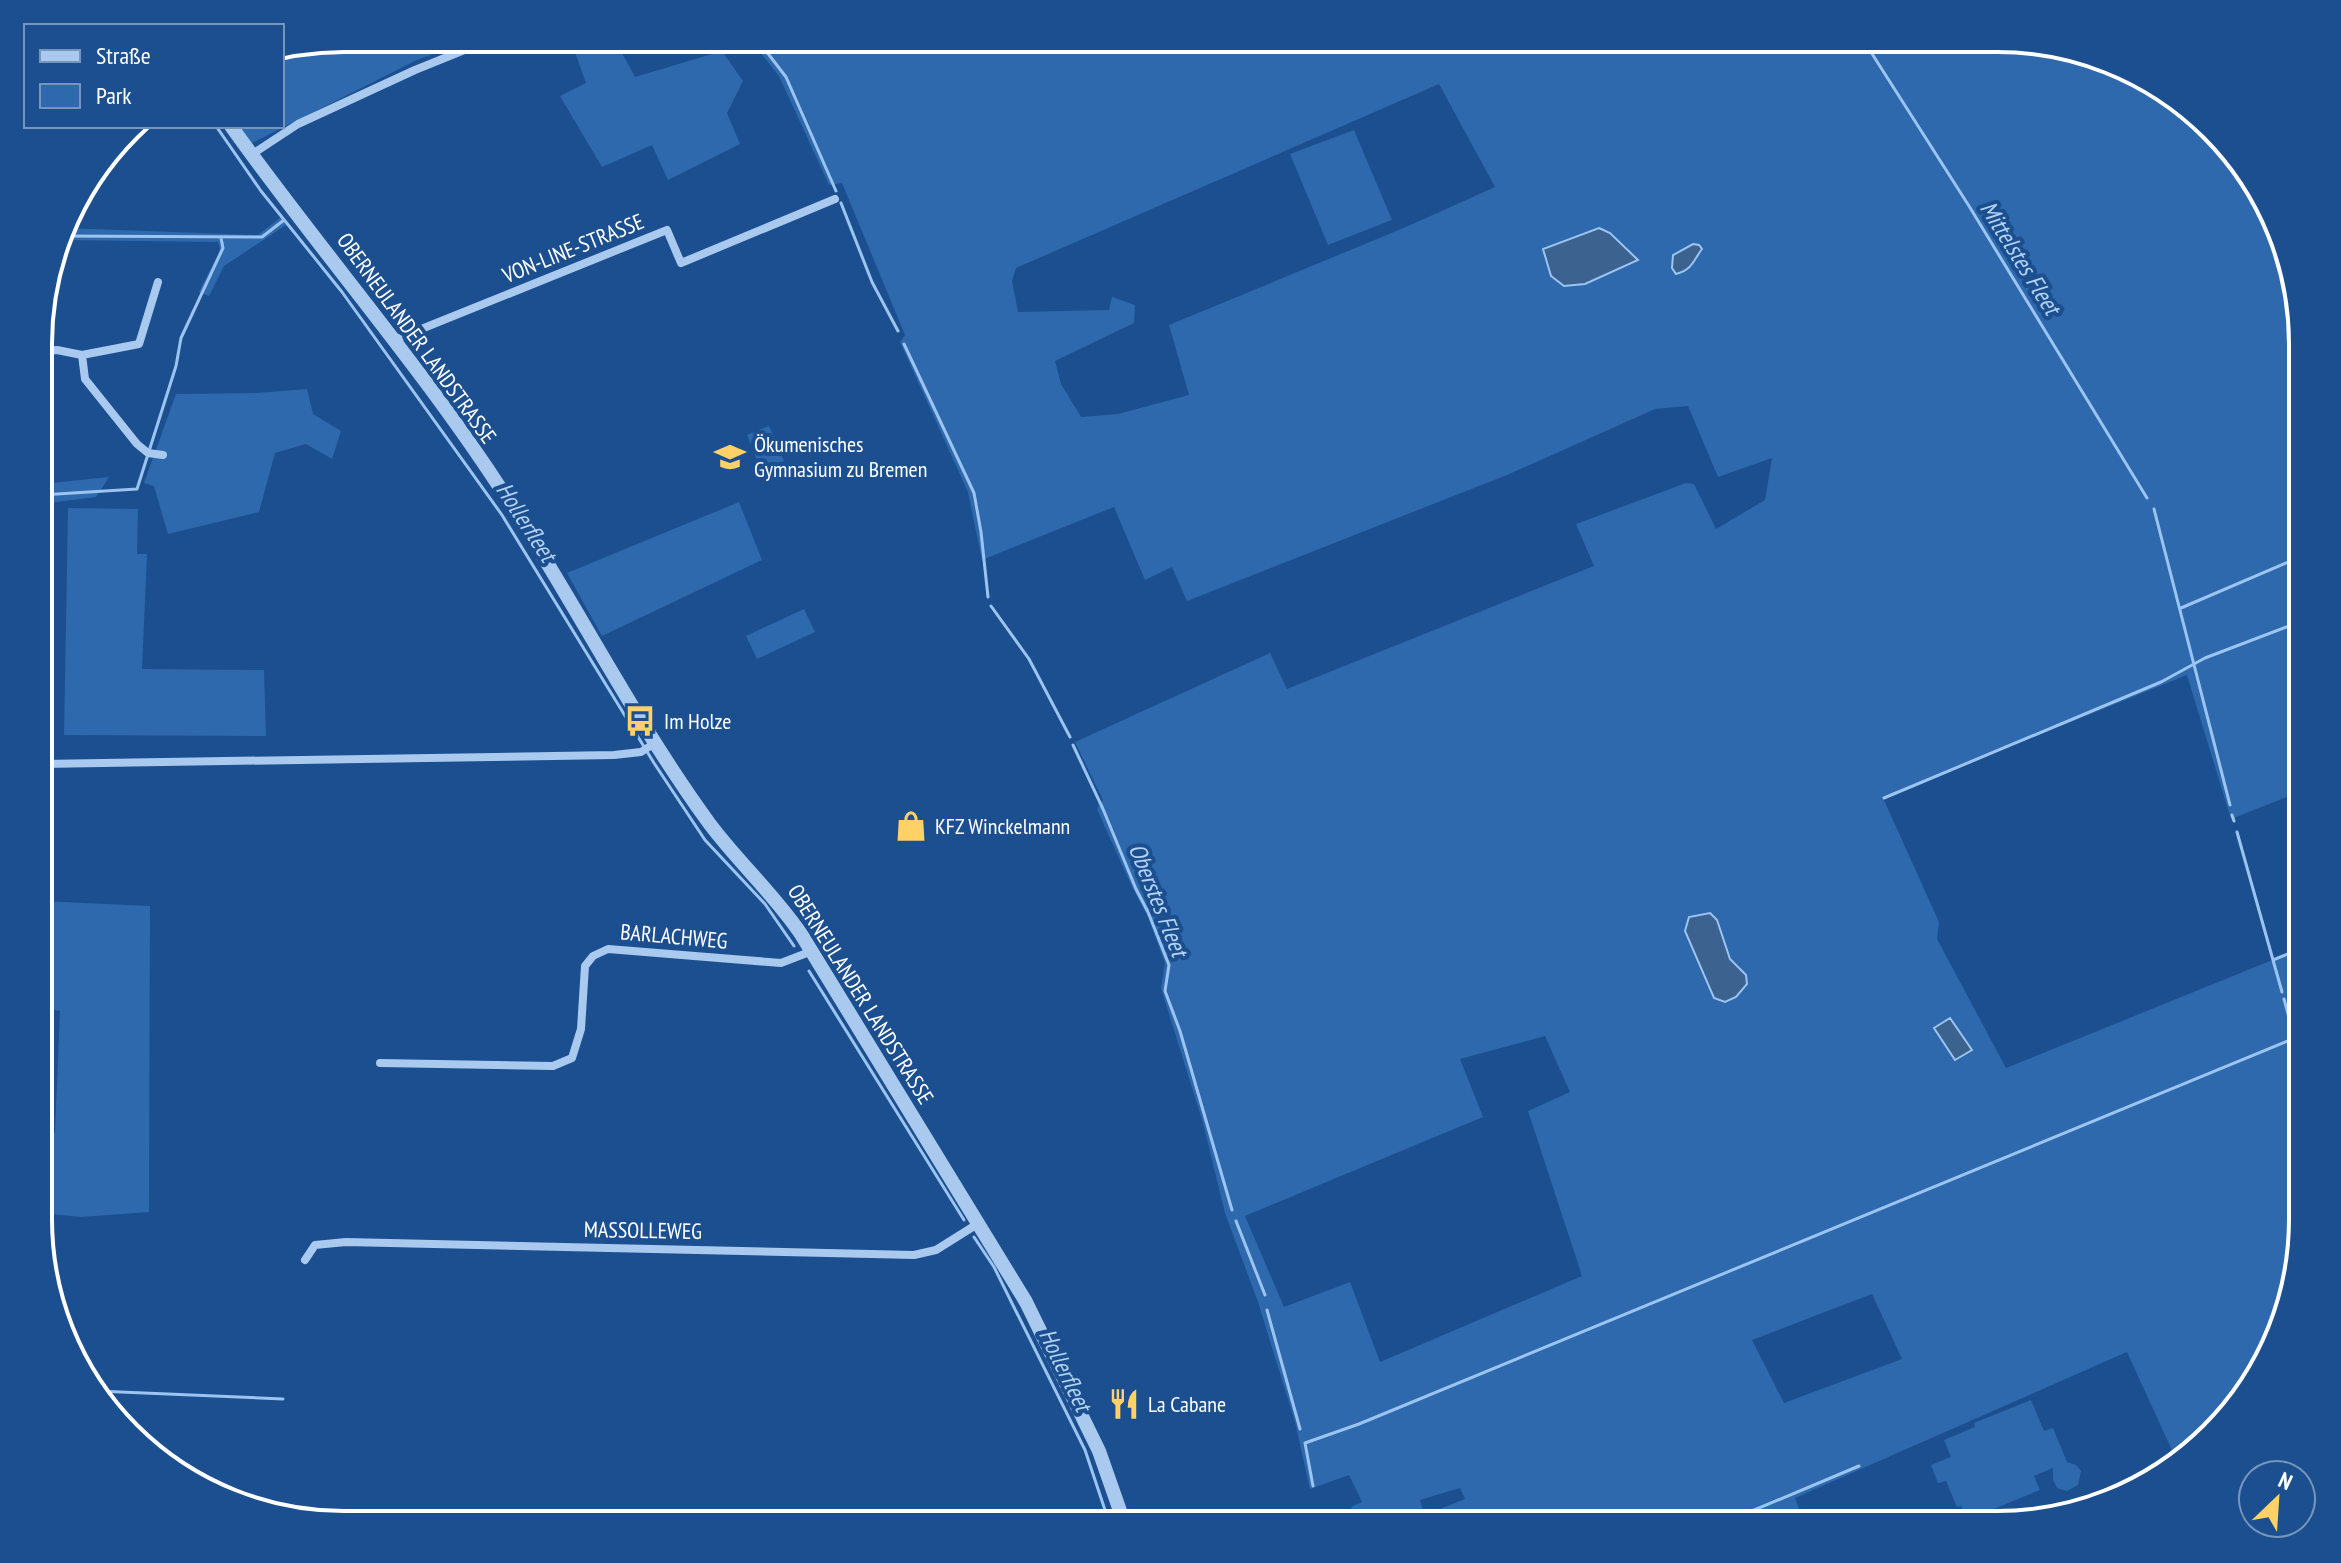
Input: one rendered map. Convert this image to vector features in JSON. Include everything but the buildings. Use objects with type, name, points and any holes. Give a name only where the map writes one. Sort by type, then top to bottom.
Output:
[{"type":"street","points":[[251,155],[298,124],[458,52]]},
{"type":"street","name":"OBERNEULANDER LANDSTRASSE","points":[[232,128],[394,340],[507,498],[555,573],[648,747],[783,907],[812,951],[980,1223],[1045,1337],[1099,1451],[1120,1511]]},
{"type":"street","name":"VON-LINE-STRASSE","points":[[394,340],[667,230],[681,263],[835,199]]},
{"type":"street","points":[[52,350],[82,355],[139,344],[158,282]]},
{"type":"street","points":[[82,355],[85,379],[124,428],[148,453],[163,455]]},
{"type":"street","points":[[52,764],[614,755],[648,747]]},
{"type":"street","name":"BARLACHWEG","points":[[380,1063],[553,1066],[572,1058],[581,1029],[585,966],[593,956],[608,949],[781,963],[812,951]]},
{"type":"street","name":"MASSOLLEWEG","points":[[305,1260],[315,1245],[346,1242],[914,1255],[936,1250],[980,1223]]},
{"type":"green space","points":[[344,52],[440,52],[419,59],[284,127],[284,59]]},
{"type":"green space","points":[[575,52],[621,52],[635,77],[723,52],[743,81],[727,113],[740,144],[668,180],[652,145],[602,167],[560,96],[586,83]]},
{"type":"green space","points":[[760,52],[1997,52],[2035,54],[2091,67],[2143,91],[2190,124],[2217,151],[2250,198],[2274,250],[2287,306],[2289,796],[2231,819],[2187,675],[1883,798],[1939,922],[1937,939],[2006,1068],[2289,953],[2287,1257],[2267,1331],[2250,1365],[2217,1412],[2173,1452],[2127,1352],[1795,1498],[1800,1511],[1435,1511],[1465,1499],[1460,1488],[1420,1500],[1421,1511],[1353,1511],[1351,1507],[1362,1502],[1349,1475],[1310,1489],[1295,1422],[1258,1302],[1225,1213],[1203,1123],[1161,988],[1165,963],[1148,917],[1097,809],[1103,800],[1075,742],[1270,653],[1287,689],[1594,566],[1576,524],[1686,483],[1694,484],[1716,529],[1765,500],[1772,458],[1718,477],[1688,406],[1655,409],[1507,475],[1187,601],[1172,567],[1145,580],[1114,507],[982,560],[968,492],[900,342],[905,335],[842,183],[829,185],[779,76]],"holes":[[[1439,84],[1495,187],[1169,325],[1189,395],[1118,414],[1081,417],[1061,384],[1055,361],[1134,323],[1135,305],[1112,297],[1109,310],[1018,312],[1012,281],[1016,268]],[[1545,1036],[1570,1092],[1528,1111],[1582,1276],[1380,1362],[1350,1282],[1284,1307],[1245,1216],[1483,1117],[1460,1059]],[[1872,1294],[1902,1359],[1784,1403],[1752,1340]]]},
{"type":"green space","points":[[241,128],[282,128],[252,143]]},
{"type":"green space","points":[[1354,130],[1392,220],[1328,245],[1290,154]]},
{"type":"green space","points":[[281,217],[286,225],[224,266],[209,296],[199,292],[220,250],[218,242],[71,240],[76,228],[258,235]]},
{"type":"green space","points":[[307,389],[313,414],[341,431],[332,459],[306,444],[275,453],[259,512],[168,534],[154,486],[144,483],[176,394]]},
{"type":"green space","points":[[769,426],[784,461],[761,470],[747,435]]},
{"type":"green space","points":[[109,477],[96,497],[52,503],[52,483]]},
{"type":"green space","points":[[739,502],[762,560],[602,636],[567,573]]},
{"type":"green space","points":[[68,508],[138,509],[137,554],[147,554],[142,669],[264,670],[266,736],[64,735]]},
{"type":"green space","points":[[804,609],[815,632],[757,659],[746,636]]},
{"type":"green space","points":[[52,902],[150,906],[149,1212],[81,1217],[52,1214],[52,1133],[55,1133],[60,1011],[52,1010]]},
{"type":"green space","points":[[2031,1400],[2044,1431],[2053,1428],[2067,1462],[2081,1471],[2078,1485],[2067,1491],[2057,1488],[2053,1468],[2034,1476],[2040,1490],[1989,1511],[1963,1511],[1961,1506],[1957,1507],[1946,1481],[1938,1483],[1931,1465],[1951,1457],[1944,1440],[1975,1427],[1974,1423]]},
{"type":"shaded area","points":[[1599,228],[1610,233],[1638,260],[1585,284],[1564,286],[1551,276],[1543,249]]},
{"type":"shaded area","points":[[1693,244],[1702,249],[1689,267],[1676,274],[1672,268],[1673,255]]},
{"type":"shaded area","points":[[1710,913],[1717,920],[1730,959],[1746,975],[1747,984],[1736,997],[1725,1002],[1714,998],[1685,931],[1689,917]]},
{"type":"shaded area","points":[[1950,1018],[1972,1050],[1955,1060],[1934,1028]]},
{"type":"waterway","name":"Oberstes Fleet","points":[[767,52],[786,77],[836,191]]},
{"type":"waterway","name":"Mittelstes Fleet","points":[[1871,52],[2147,498]]},
{"type":"waterway","name":"Hollerfleet","points":[[217,128],[261,191],[342,292],[502,515],[654,763],[705,840],[765,904],[794,946]]},
{"type":"waterway","name":"Oberstes Fleet","points":[[841,203],[872,282],[898,331]]},
{"type":"waterway","points":[[72,236],[262,237],[284,220]]},
{"type":"waterway","points":[[52,494],[137,489],[176,366],[181,338],[223,248],[221,238]]},
{"type":"waterway","name":"Oberstes Fleet","points":[[904,344],[974,493],[988,597]]},
{"type":"waterway","name":"Mittelstes Fleet","points":[[2154,509],[2230,805]]},
{"type":"waterway","points":[[2181,608],[2289,562]]},
{"type":"waterway","name":"Oberstes Fleet","points":[[991,606],[1029,659],[1070,737]]},
{"type":"waterway","points":[[1884,798],[2161,682],[2205,658],[2289,626]]},
{"type":"waterway","name":"Oberstes Fleet","points":[[1073,745],[1169,965],[1165,991],[1180,1031],[1232,1210]]},
{"type":"waterway","name":"Mittelstes Fleet","points":[[2232,815],[2234,821]]},
{"type":"waterway","name":"Mittelstes Fleet","points":[[2237,832],[2282,992]]},
{"type":"waterway","points":[[2273,960],[2289,953]]},
{"type":"waterway","name":"Hollerfleet","points":[[809,971],[964,1220]]},
{"type":"waterway","name":"Mittelstes Fleet","points":[[2284,999],[2289,1017]]},
{"type":"waterway","points":[[1305,1443],[1359,1424],[2289,1040]]},
{"type":"waterway","name":"Oberstes Fleet","points":[[1236,1221],[1265,1295]]},
{"type":"waterway","name":"Hollerfleet","points":[[974,1237],[994,1267],[1085,1450],[1105,1511]]},
{"type":"waterway","name":"Oberstes Fleet","points":[[1267,1310],[1300,1429]]},
{"type":"waterway","points":[[108,1391],[283,1399]]},
{"type":"waterway","name":"Oberstes Fleet","points":[[1305,1443],[1313,1486]]},
{"type":"waterway","points":[[1752,1511],[1859,1466]]},
{"type":"place","name":"Ökumenisches Gymnasium zu Bremen","points":[[730,457]]},
{"type":"place","name":"Im Holze","points":[[640,721]]},
{"type":"place","name":"KFZ Winckelmann","points":[[911,826]]},
{"type":"place","name":"La Cabane","points":[[1124,1404]]}]
